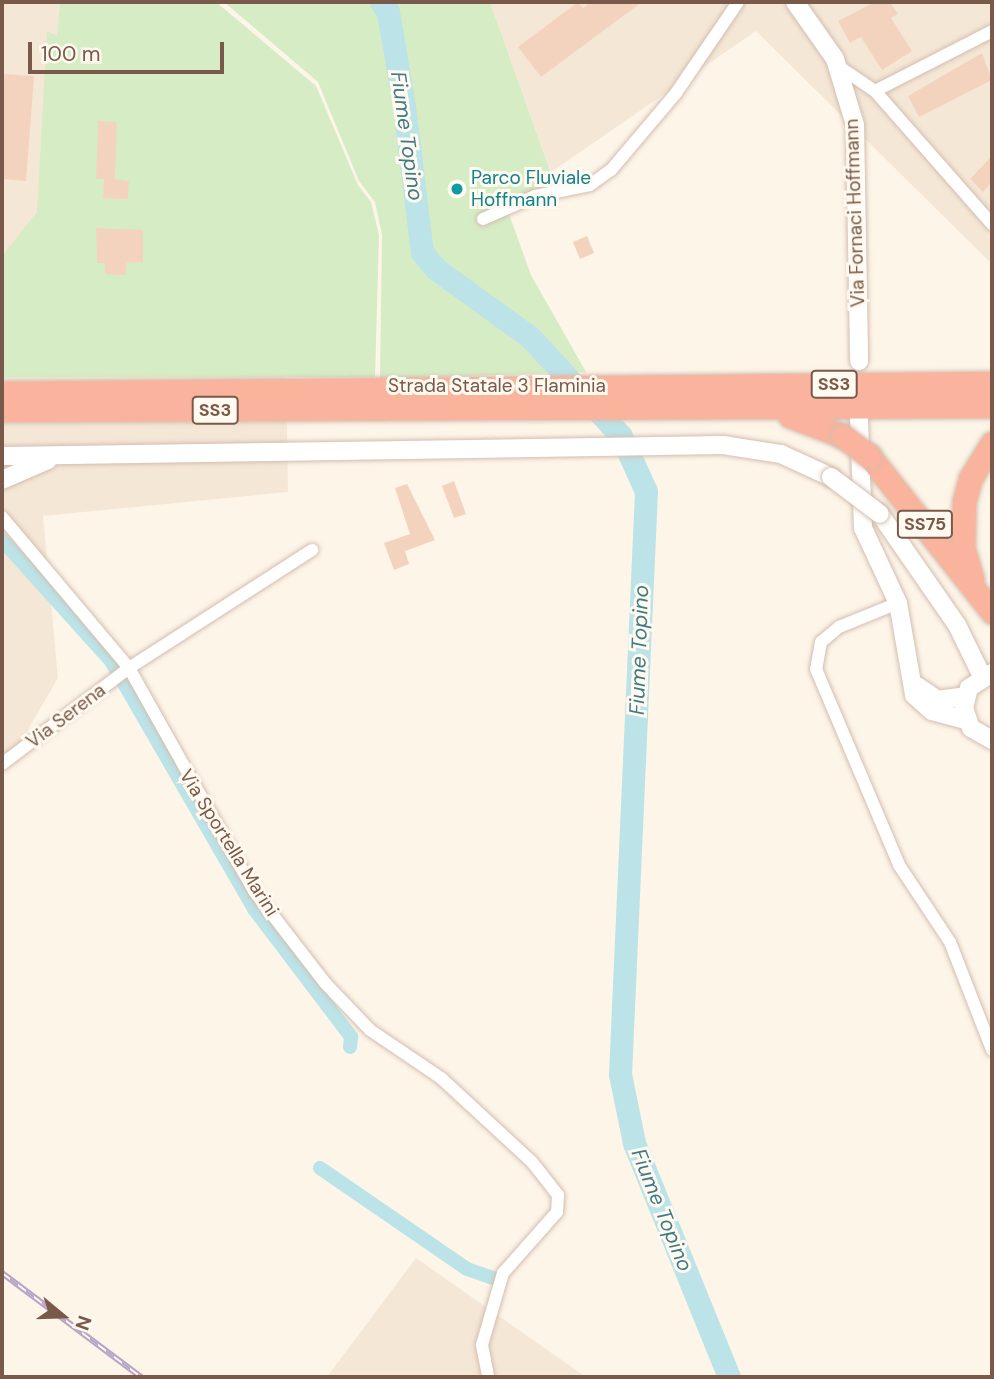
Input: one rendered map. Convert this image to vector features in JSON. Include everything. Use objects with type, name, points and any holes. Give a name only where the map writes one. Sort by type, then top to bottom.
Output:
[{"type":"highway","points":[[684,385],[726,379],[992,372]]},
{"type":"highway","name":"Strada Statale 3 Flaminia","points":[[2,393],[374,387],[992,383]]},
{"type":"highway","name":"Strada Statale 3 Flaminia","points":[[2,410],[992,406]]},
{"type":"highway","name":"SS75","points":[[684,409],[798,417],[843,436],[869,456],[985,603]]},
{"type":"highway","name":"SS75","points":[[985,603],[961,528],[970,478],[992,443]]},
{"type":"main road","name":"Via Fornaci Hoffmann","points":[[795,2],[838,66],[856,146],[859,362]]},
{"type":"main road","points":[[859,419],[863,528],[898,603],[911,677],[920,704],[966,720],[979,735],[992,740]]},
{"type":"main road","points":[[2,456],[723,445],[781,454],[831,477],[880,514],[957,625],[987,675],[965,696],[938,700],[911,677]]},
{"type":"main road","points":[[2,480],[65,456]]},
{"type":"main road","points":[[965,696],[966,720]]},
{"type":"street","points":[[483,219],[535,196],[590,185],[611,170],[677,93],[738,2]]},
{"type":"street","points":[[875,91],[992,31]]},
{"type":"street","name":"Via Fornaci Hoffmann","points":[[838,66],[875,91],[992,224]]},
{"type":"street","name":"Via Sportella Marini","points":[[3,521],[129,669],[254,891],[325,983],[370,1030],[441,1078],[532,1163],[558,1195],[557,1212],[503,1273],[482,1345],[488,1377]]},
{"type":"street","name":"Via Serena","points":[[2,764],[129,669],[312,550]]},
{"type":"street","points":[[898,603],[839,627],[821,642],[816,669],[899,865],[950,942],[992,1050]]},
{"type":"shaded area","points":[[2,2],[60,2],[46,222],[2,270]]},
{"type":"shaded area","points":[[490,2],[992,2],[992,264],[756,31],[551,172]]},
{"type":"shaded area","points":[[286,362],[288,492],[43,516],[58,678],[2,774],[2,367]]},
{"type":"shaded area","points":[[416,1258],[586,1377],[327,1377]]},
{"type":"green space","points":[[60,2],[216,2],[316,86],[358,185],[371,202],[379,235],[375,377],[2,377],[2,256],[37,212],[47,31],[57,36]]},
{"type":"green space","name":"Parco Fluviale Hoffmann","points":[[224,2],[490,2],[556,187],[505,203],[531,275],[586,372],[380,379],[382,235],[375,202],[359,181],[318,82]]},
{"type":"building","points":[[578,2],[583,8],[591,2],[642,2],[541,77],[518,47]]},
{"type":"building","points":[[875,2],[890,2],[898,14],[891,18],[912,51],[882,70],[861,37],[850,43],[838,21]]},
{"type":"building","points":[[982,53],[992,80],[919,117],[908,96]]},
{"type":"building","points":[[2,74],[34,76],[26,181],[2,179]]},
{"type":"building","points":[[98,121],[117,122],[115,179],[129,181],[128,199],[103,198],[104,179],[96,179]]},
{"type":"building","points":[[992,156],[992,182],[983,192],[970,179]]},
{"type":"building","points":[[96,228],[143,230],[143,262],[126,263],[126,275],[105,274],[105,263],[97,263]]},
{"type":"building","points":[[587,236],[594,253],[580,259],[573,242]]},
{"type":"building","points":[[454,481],[466,514],[454,518],[442,486]]},
{"type":"building","points":[[407,484],[435,540],[405,551],[409,564],[394,570],[384,543],[410,534],[395,488]]},
{"type":"waterway","name":"Fiume Topino","points":[[381,2],[388,12],[404,106],[422,252],[436,269],[530,337],[621,436],[646,491],[620,1074],[634,1143],[729,1377]]},
{"type":"waterway","points":[[2,540],[111,661],[254,909],[351,1037],[350,1047]]},
{"type":"waterway","points":[[320,1168],[467,1269],[493,1278]]},
{"type":"railway","points":[[2,1273],[141,1377]]},
{"type":"place","name":"Parco Fluviale Hoffmann","points":[[457,189]]}]
